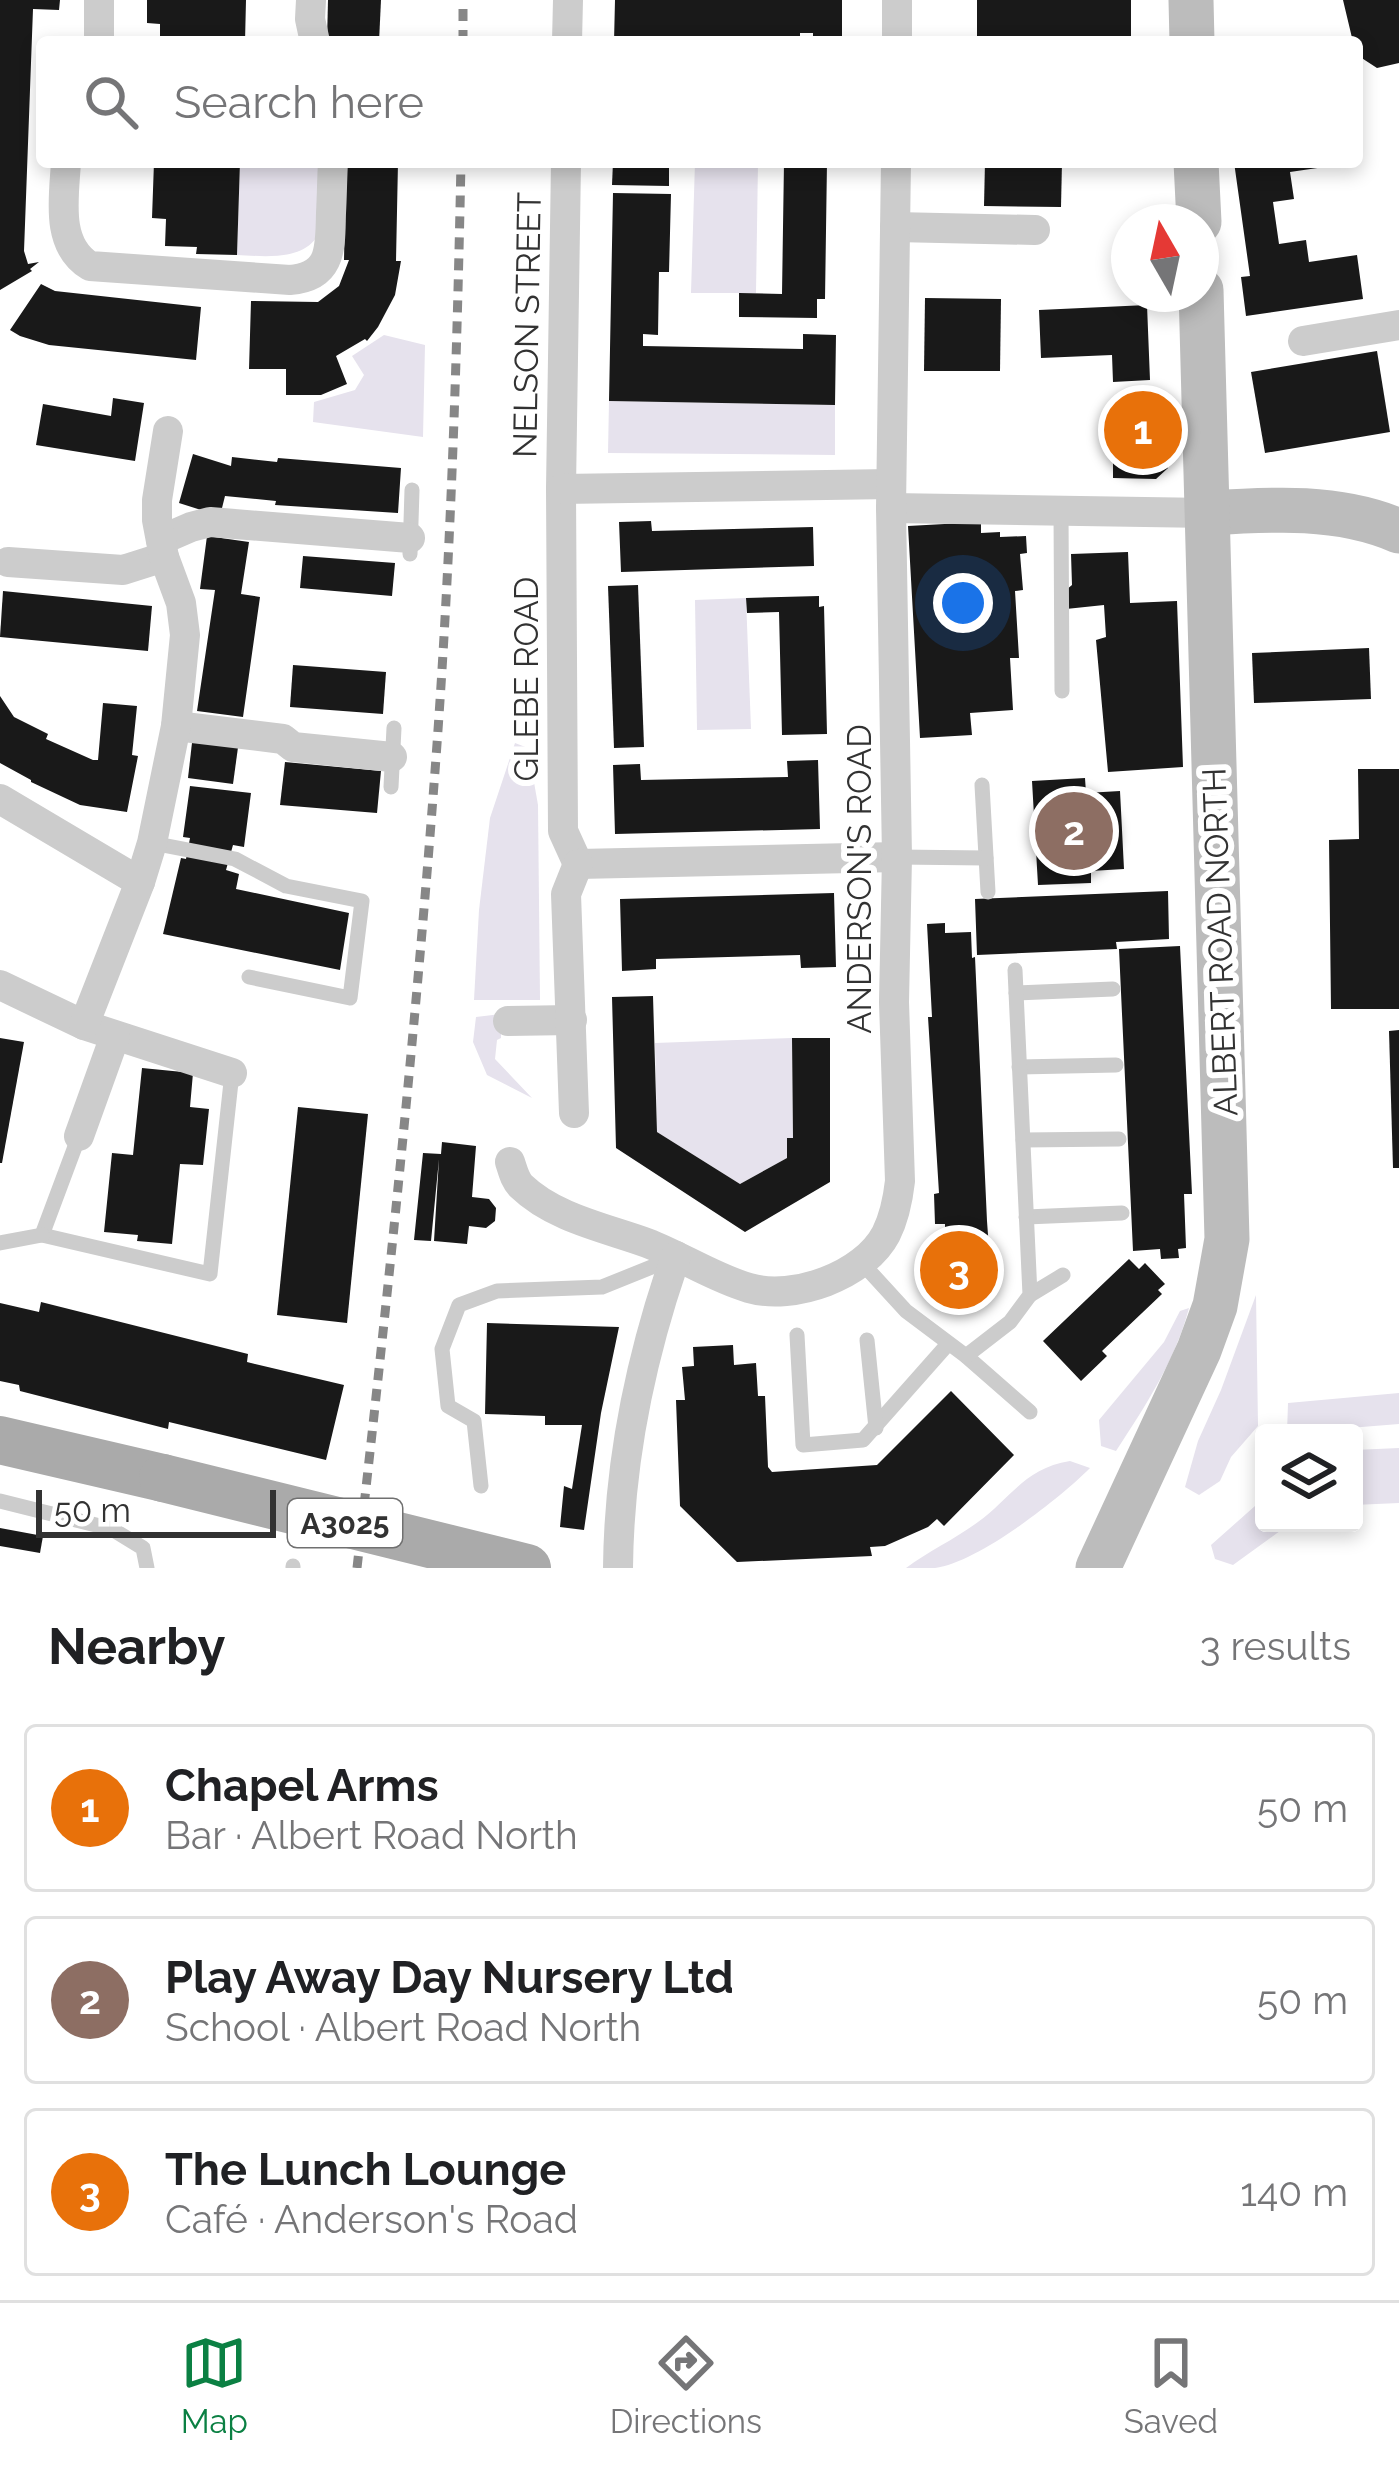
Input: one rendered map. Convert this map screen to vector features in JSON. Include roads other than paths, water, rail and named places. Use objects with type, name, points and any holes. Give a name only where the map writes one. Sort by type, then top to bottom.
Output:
[{"type":"main road","points":[[1191,0],[1192,36]]},
{"type":"main road","points":[[1196,168],[1197,204]]},
{"type":"main road","name":"ALBERT ROAD NORTH","points":[[1098,1568],[1199,1350],[1225,1261],[1228,1216],[1202,312]]},
{"type":"main road","points":[[1209,513],[1292,509],[1372,520],[1399,531]]},
{"type":"main road","name":"A3025","points":[[0,1440],[527,1568]]},
{"type":"street","points":[[98,36],[99,0]]},
{"type":"street","points":[[311,0],[314,36]]},
{"type":"street","points":[[567,36],[568,0]]},
{"type":"street","points":[[897,0],[897,36]]},
{"type":"street","points":[[66,168],[67,241],[75,256],[90,266],[290,280],[308,277],[329,253],[333,168]]},
{"type":"street","name":"NELSON STREET","points":[[561,489],[566,168]]},
{"type":"street","name":"ANDERSON'S ROAD","points":[[862,1263],[885,1237],[900,1181],[893,1002],[897,857],[891,496],[896,168]]},
{"type":"street","points":[[896,227],[1035,230]]},
{"type":"street","points":[[1303,340],[1399,325]]},
{"type":"street","points":[[84,1025],[152,843],[176,726],[185,635],[181,603],[157,520],[168,431]]},
{"type":"street","points":[[561,489],[891,496],[1060,512],[1209,513]]},
{"type":"street","name":"GLEBE ROAD","points":[[561,489],[563,831],[578,864]]},
{"type":"street","points":[[8,562],[124,571],[190,526],[210,522],[410,546]]},
{"type":"street","points":[[176,726],[283,739],[293,747],[392,757]]},
{"type":"street","points":[[0,799],[140,882]]},
{"type":"street","points":[[574,1112],[566,894],[578,864],[897,857]]},
{"type":"street","points":[[0,985],[84,1025],[232,1073]]},
{"type":"street","points":[[508,1022],[572,1020]]},
{"type":"street","points":[[79,1136],[115,1036]]},
{"type":"street","points":[[510,1162],[518,1184],[553,1209],[752,1290],[799,1290],[836,1279],[862,1263]]},
{"type":"street","points":[[618,1568],[635,1404],[654,1318],[676,1256]]},
{"type":"lane","points":[[410,546],[412,490]]},
{"type":"lane","points":[[1060,512],[1062,691]]},
{"type":"lane","points":[[982,785],[988,892]]},
{"type":"lane","points":[[152,843],[235,859],[286,886],[362,901],[350,998],[249,977]]},
{"type":"lane","points":[[897,857],[986,858]]},
{"type":"lane","points":[[1015,970],[1030,1295]]},
{"type":"lane","points":[[1016,993],[1113,989]]},
{"type":"lane","points":[[1019,1067],[1116,1065]]},
{"type":"lane","points":[[0,1243],[42,1235],[210,1274],[232,1073]]},
{"type":"lane","points":[[42,1235],[79,1136]]},
{"type":"lane","points":[[1023,1140],[1119,1138]]},
{"type":"lane","points":[[1026,1217],[1122,1213]]},
{"type":"lane","points":[[481,1486],[474,1421],[448,1406],[442,1349],[459,1305],[496,1291],[602,1287],[676,1256]]},
{"type":"lane","points":[[862,1263],[906,1311],[1030,1412]]},
{"type":"lane","points":[[966,1356],[1010,1322],[1030,1295],[1063,1275]]},
{"type":"lane","points":[[797,1335],[803,1444],[863,1440],[948,1344]]},
{"type":"lane","points":[[867,1340],[876,1428]]},
{"type":"lane","points":[[0,1501],[112,1529],[143,1548],[147,1568]]},
{"type":"railway","points":[[463,0],[463,36]]},
{"type":"railway","points":[[357,1568],[401,1156],[437,744],[453,453],[461,168]]},
{"type":"place","name":"Chapel Arms","points":[[1143,430]]},
{"type":"place","name":"Play Away Day Nursery Ltd","points":[[1074,831]]},
{"type":"place","name":"The Lunch Lounge","points":[[959,1270]]}]
